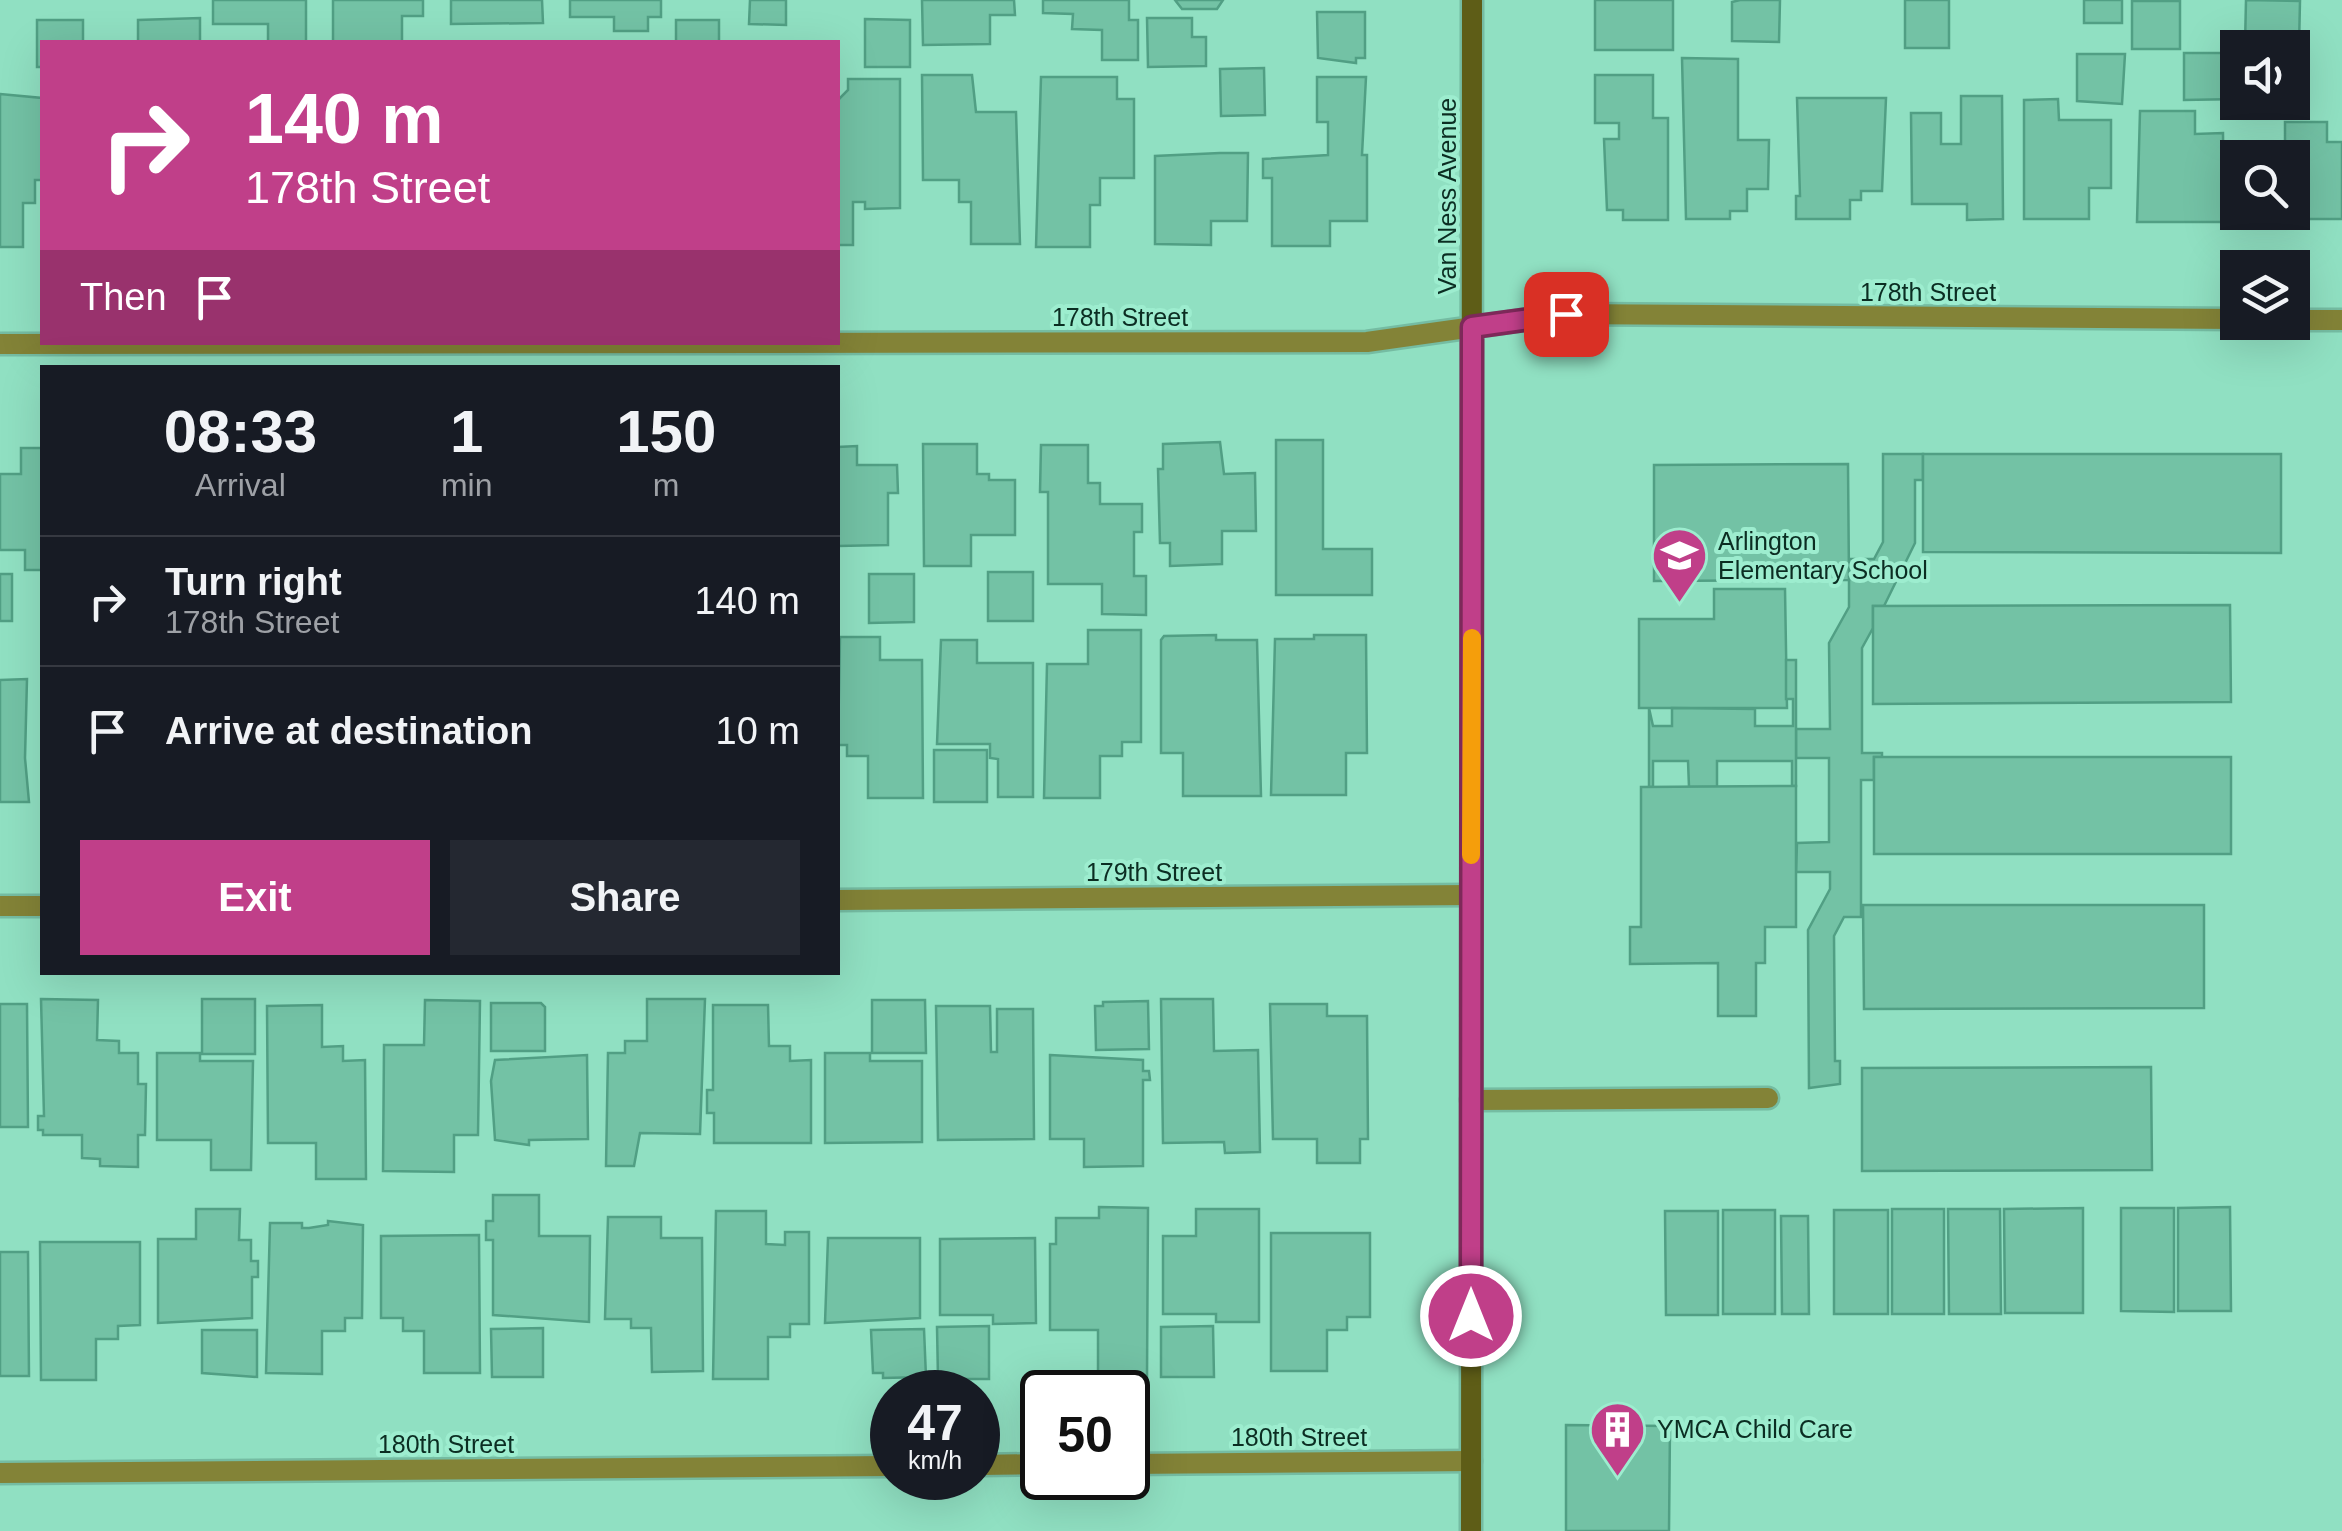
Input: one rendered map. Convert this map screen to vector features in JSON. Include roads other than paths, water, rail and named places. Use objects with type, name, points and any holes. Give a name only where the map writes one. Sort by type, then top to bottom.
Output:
[{"type":"main road","name":"Van Ness Avenue","points":[[1471,1531],[1472,0]]},
{"type":"street","name":"178th Street","points":[[840,343],[1367,342],[1566,314],[2220,320]]},
{"type":"street","points":[[2310,320],[2342,320]]},
{"type":"street","name":"178th Street","points":[[0,344],[40,344]]},
{"type":"street","name":"179th Street","points":[[840,900],[1471,895]]},
{"type":"street","points":[[0,906],[40,906]]},
{"type":"street","points":[[1471,1100],[1768,1098]]},
{"type":"street","name":"180th Street","points":[[1150,1464],[1471,1461]]},
{"type":"street","name":"180th Street","points":[[0,1473],[870,1466]]},
{"type":"place","name":"Arlington Elementary School","points":[[1679,604]]},
{"type":"place","name":"YMCA Child Care","points":[[1618,1478]]}]
